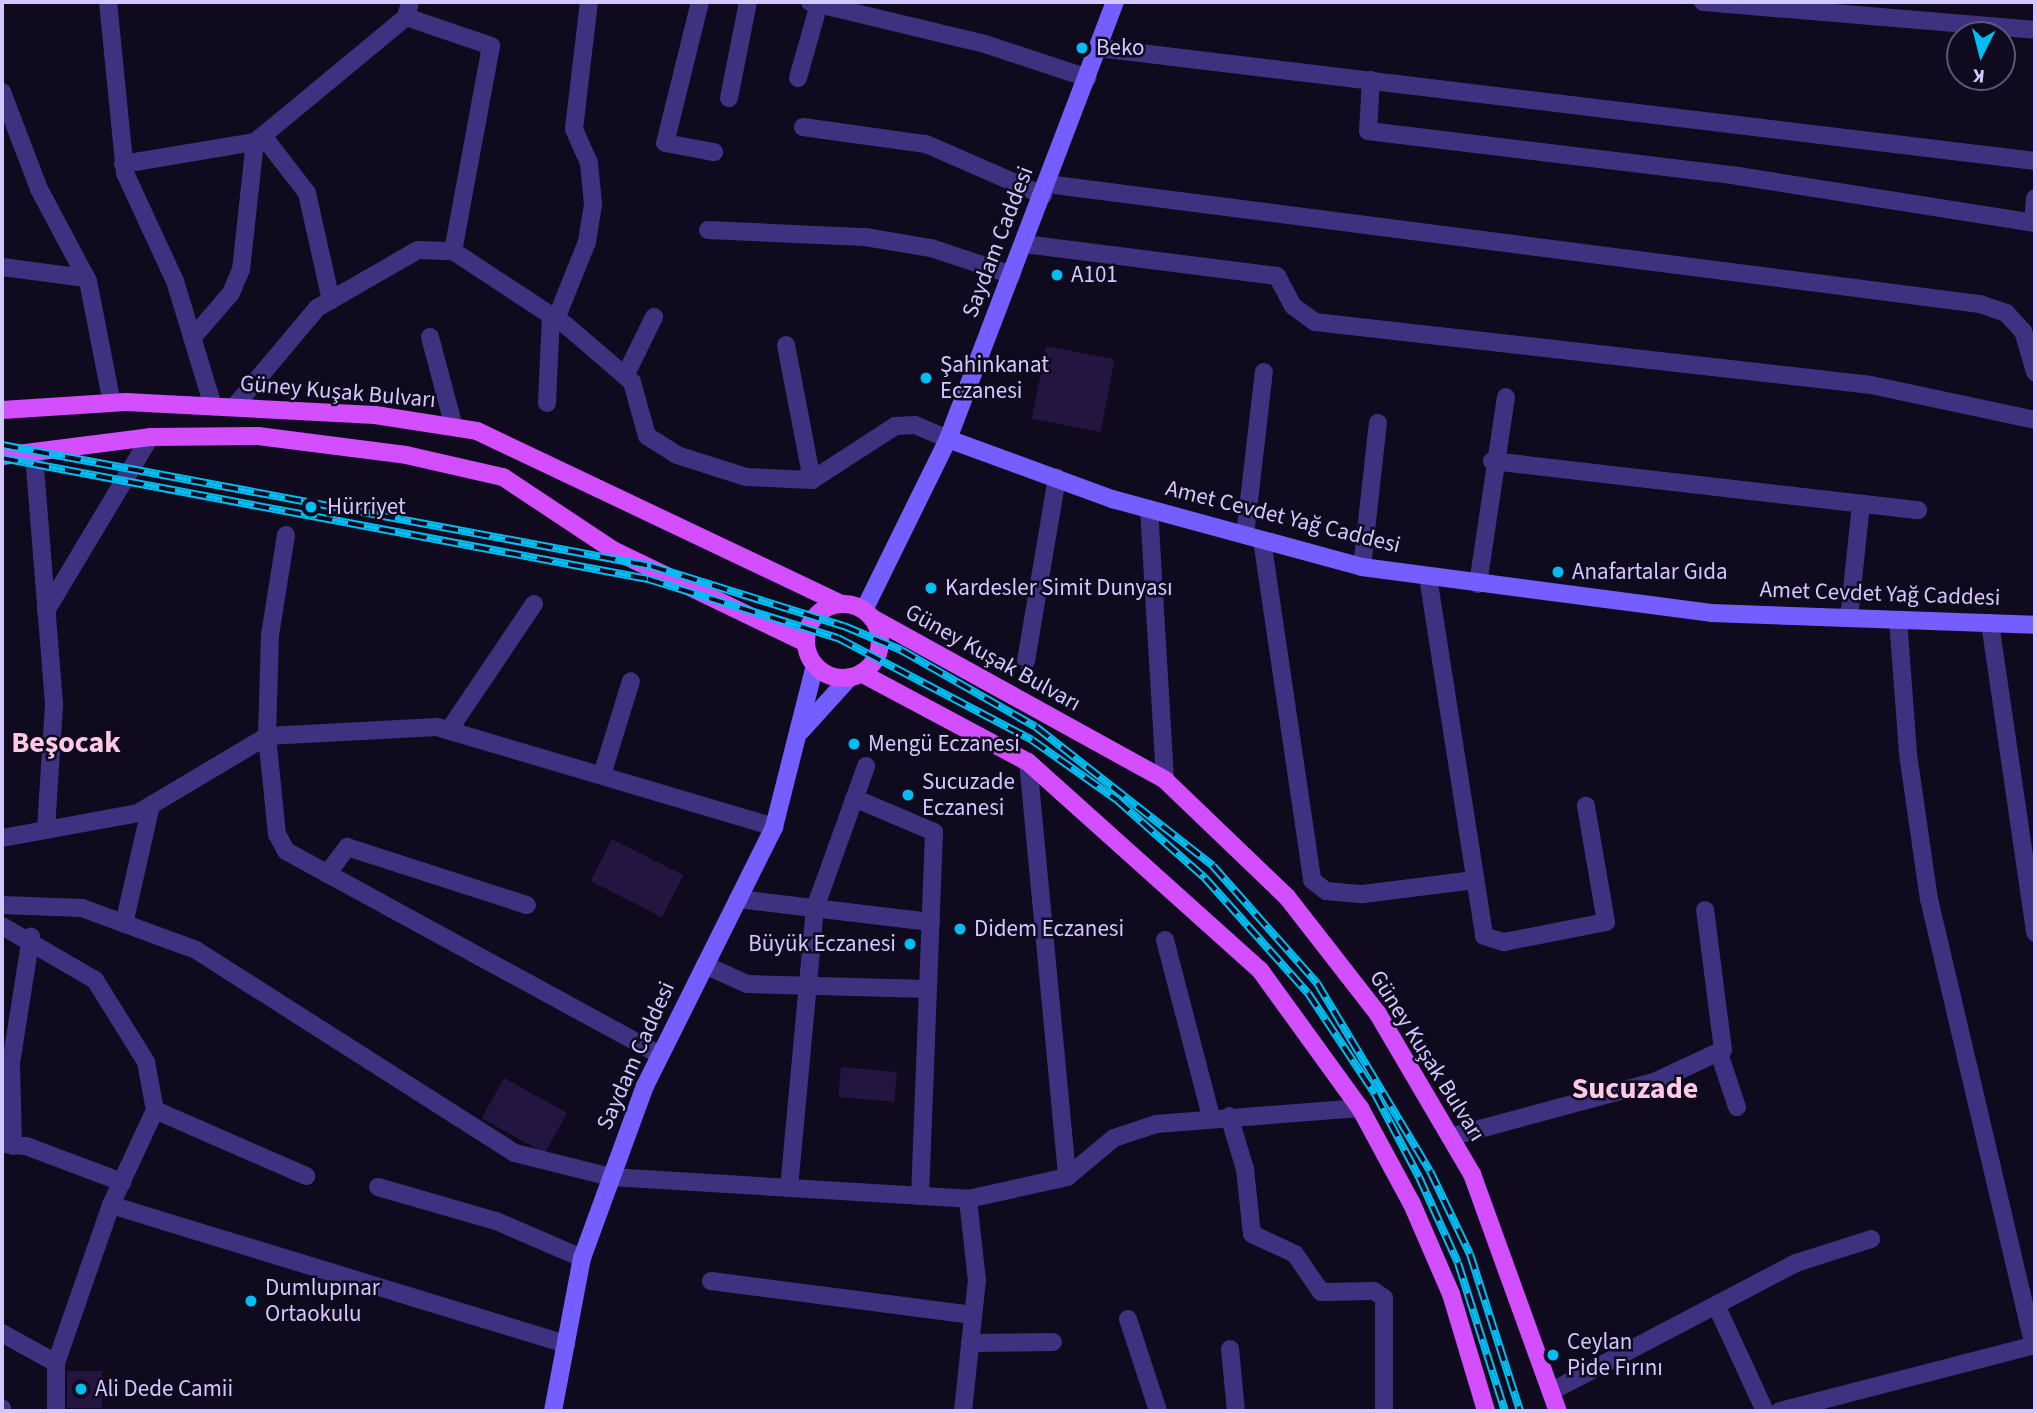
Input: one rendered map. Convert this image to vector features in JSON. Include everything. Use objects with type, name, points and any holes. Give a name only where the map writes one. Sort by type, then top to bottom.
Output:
[{"type":"main road","name":"Saydam Caddesi","points":[[868,614],[948,439],[1100,48],[1115,2]]},
{"type":"main road","name":"Güney Kuşak Bulvarı","points":[[2,410],[112,403],[214,406],[375,415],[454,427],[561,468],[841,604]]},
{"type":"main road","points":[[2,456],[34,455],[150,437],[258,436],[406,455],[503,477],[613,550],[806,643],[815,665],[855,675],[1028,762],[1260,970],[1360,1108],[1451,1294],[1486,1411]]},
{"type":"main road","name":"Amet Cevdet Yağ Caddesi","points":[[948,439],[1149,509],[1362,567],[1711,613],[2035,625]]},
{"type":"main road","points":[[798,733],[877,654],[868,614],[841,604],[820,612],[806,643]]},
{"type":"main road","name":"Güney Kuşak Bulvarı","points":[[868,614],[1165,780],[1295,908],[1377,1014],[1472,1174],[1558,1411]]},
{"type":"main road","name":"Saydam Caddesi","points":[[553,1411],[582,1258],[660,1055],[774,827],[815,665]]},
{"type":"street","points":[[547,403],[554,318],[587,242],[593,204],[589,163],[574,129],[589,2]]},
{"type":"street","points":[[700,2],[665,143],[714,152]]},
{"type":"street","points":[[729,98],[748,2]]},
{"type":"street","points":[[1703,2],[2035,30]]},
{"type":"street","points":[[106,3],[123,164],[194,335],[214,406]]},
{"type":"street","points":[[797,78],[814,3],[985,44],[1088,78]]},
{"type":"street","points":[[123,164],[259,139],[408,9],[491,47],[453,251]]},
{"type":"street","points":[[1100,48],[2035,161]]},
{"type":"street","points":[[1371,80],[1368,131],[1738,176],[2034,222],[2035,198]]},
{"type":"street","points":[[2,92],[39,189],[86,278],[112,403]]},
{"type":"street","points":[[803,127],[926,144],[1045,189],[1980,304],[2006,313],[2029,332],[2035,372]]},
{"type":"street","points":[[259,139],[307,193],[331,300]]},
{"type":"street","points":[[194,335],[231,293],[241,270],[259,139]]},
{"type":"street","points":[[708,230],[877,238],[1012,275]]},
{"type":"street","points":[[1024,244],[1277,276],[1293,306],[1315,322],[1871,385],[2035,419]]},
{"type":"street","points":[[234,408],[266,363],[331,300],[418,250],[453,251],[554,318],[625,376],[647,436],[677,455],[746,477],[813,480],[895,426],[915,425],[948,439]]},
{"type":"street","points":[[2,267],[86,278]]},
{"type":"street","points":[[625,376],[654,317]]},
{"type":"street","points":[[430,337],[454,427]]},
{"type":"street","points":[[786,345],[813,480]]},
{"type":"street","points":[[1245,535],[1264,372]]},
{"type":"street","points":[[1478,584],[1492,461],[1506,397]]},
{"type":"street","points":[[1362,567],[1378,423]]},
{"type":"street","points":[[46,611],[150,437]]},
{"type":"street","points":[[34,455],[54,705],[46,830]]},
{"type":"street","points":[[1492,461],[1918,510]]},
{"type":"street","points":[[1026,661],[1057,478]]},
{"type":"street","points":[[1849,618],[1861,504]]},
{"type":"street","points":[[1149,509],[1165,780]]},
{"type":"street","points":[[286,535],[270,635],[267,736],[277,834],[286,851],[660,1055]]},
{"type":"street","points":[[1262,540],[1312,880],[1326,891],[1363,894],[1474,880]]},
{"type":"street","points":[[1428,577],[1484,936],[1504,942],[1606,922],[1586,806]]},
{"type":"street","points":[[449,730],[534,604]]},
{"type":"street","points":[[1780,1411],[2034,1346],[1929,898],[1908,754],[1898,620]]},
{"type":"street","points":[[1990,623],[2035,933]]},
{"type":"street","points":[[603,775],[631,681]]},
{"type":"street","points":[[2,838],[151,805],[267,736],[449,730],[774,827]]},
{"type":"street","points":[[1028,762],[1067,1177]]},
{"type":"street","points":[[789,1188],[815,908],[866,766]]},
{"type":"street","points":[[854,798],[934,832],[920,1196]]},
{"type":"street","points":[[124,924],[151,805]]},
{"type":"street","points":[[327,874],[347,847],[527,905]]},
{"type":"street","points":[[738,899],[931,922]]},
{"type":"street","points":[[2,905],[82,908],[196,950],[515,1153],[611,1177],[968,1199],[1067,1177],[1114,1138],[1220,1116],[1360,1108]]},
{"type":"street","points":[[1705,909],[1719,1053],[1737,1107]]},
{"type":"street","points":[[2,926],[31,937],[94,980],[146,1062],[155,1110],[111,1205],[56,1363],[56,1411]]},
{"type":"street","points":[[31,937],[11,1063],[8,1145],[122,1182]]},
{"type":"street","points":[[1165,940],[1220,1116],[1245,1169],[1252,1234],[1295,1254],[1321,1292],[1374,1291],[1384,1298],[1384,1411]]},
{"type":"street","points":[[705,965],[747,984],[928,989]]},
{"type":"street","points":[[1450,1137],[1654,1082],[1719,1053]]},
{"type":"street","points":[[155,1110],[306,1176]]},
{"type":"street","points":[[378,1187],[496,1221],[582,1258]]},
{"type":"street","points":[[963,1411],[977,1281],[968,1199]]},
{"type":"street","points":[[111,1205],[566,1344]]},
{"type":"street","points":[[1552,1391],[1796,1263],[1871,1239]]},
{"type":"street","points":[[711,1281],[974,1315]]},
{"type":"street","points":[[1716,1305],[1765,1411]]},
{"type":"street","points":[[1128,1319],[1158,1411]]},
{"type":"street","points":[[2,1333],[56,1363]]},
{"type":"street","points":[[971,1343],[1053,1342]]},
{"type":"street","points":[[1230,1349],[1236,1411]]},
{"type":"building","points":[[1046,346],[1115,359],[1101,432],[1032,419]]},
{"type":"building","points":[[612,839],[683,875],[662,917],[591,881]]},
{"type":"building","points":[[841,1067],[897,1072],[894,1102],[838,1097]]},
{"type":"building","points":[[504,1078],[567,1113],[545,1153],[482,1118]]},
{"type":"building","name":"Ali Dede Camii","points":[[67,1371],[102,1371],[102,1408],[67,1408]]},
{"type":"railway","points":[[2,445],[651,566],[844,626],[901,650],[1036,727],[1213,866],[1317,983],[1430,1171],[1470,1254],[1520,1411]]},
{"type":"railway","points":[[2,458],[648,579],[838,638],[1032,740],[1117,800],[1205,878],[1308,993],[1375,1094],[1419,1177],[1458,1263],[1505,1411]]},
{"type":"place","name":"Beko","points":[[1082,48]]},
{"type":"place","name":"A101","points":[[1057,275]]},
{"type":"place","name":"Şahinkanat Eczanesi","points":[[926,378]]},
{"type":"place","name":"Hürriyet","points":[[311,507]]},
{"type":"place","name":"Anafartalar Gıda","points":[[1558,572]]},
{"type":"place","name":"Kardesler Simit Dunyası","points":[[931,588]]},
{"type":"place","name":"Mengü Eczanesi","points":[[854,744]]},
{"type":"place","name":"Sucuzade Eczanesi","points":[[908,795]]},
{"type":"place","name":"Didem Eczanesi","points":[[960,929]]},
{"type":"place","name":"Büyük Eczanesi","points":[[910,944]]},
{"type":"place","name":"Dumlupınar Ortaokulu","points":[[251,1301]]},
{"type":"place","name":"Ceylan Pide Fırını","points":[[1553,1355]]},
{"type":"place","name":"Ali Dede Camii","points":[[81,1389]]},
{"type":"district","name":"Beşocak","points":[[66,743]]},
{"type":"district","name":"Sucuzade","points":[[1635,1089]]}]
